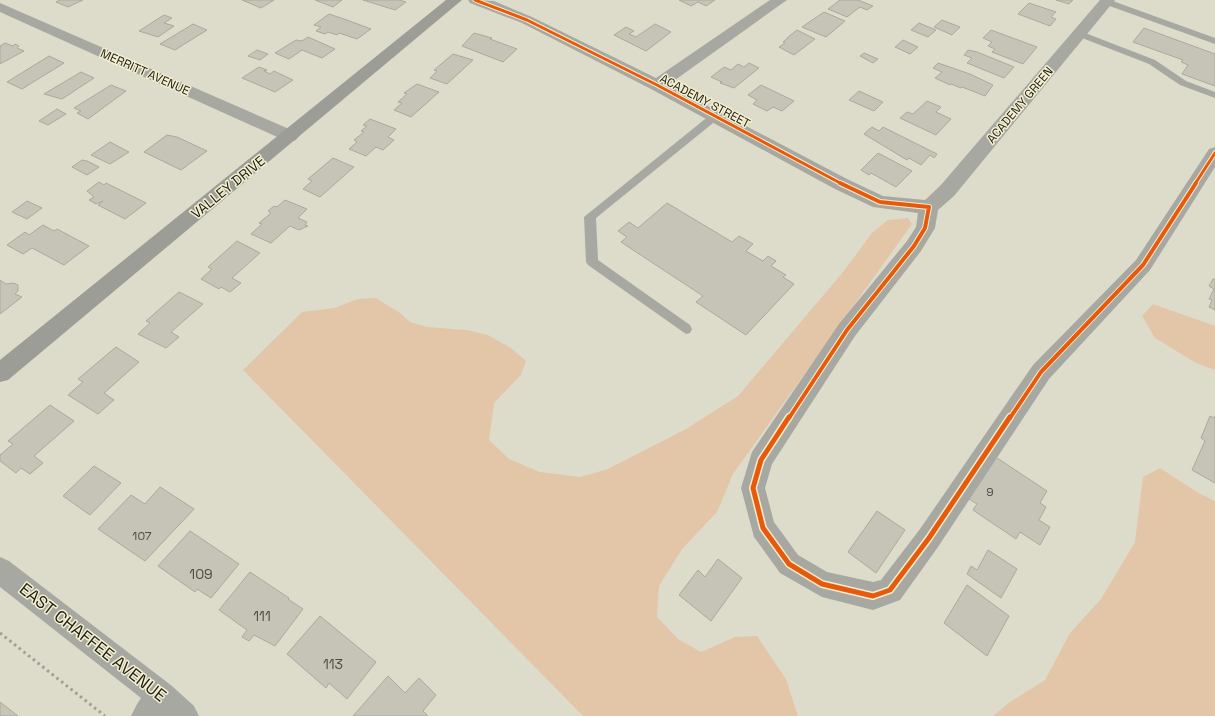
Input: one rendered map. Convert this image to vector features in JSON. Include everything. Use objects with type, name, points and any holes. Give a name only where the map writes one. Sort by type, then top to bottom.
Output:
[{"type":"main road","name":"VALLEY DRIVE","points":[[0,373],[455,0]]},
{"type":"street","name":"ACADEMY STREET","points":[[475,0],[489,4],[527,20],[657,85],[714,117],[842,184],[880,202],[929,207]]},
{"type":"street","points":[[657,85],[780,0]]},
{"type":"street","name":"ACADEMY GREEN","points":[[929,207],[947,191],[1108,1]]},
{"type":"street","name":"MERRITT AVENUE","points":[[0,8],[290,136]]},
{"type":"street","points":[[929,207],[925,228],[914,246],[843,336],[761,460],[753,488],[763,528],[789,564],[822,584],[873,596],[890,590],[908,567],[1041,372],[1143,265],[1215,153]]},
{"type":"street","name":"EAST CHAFFEE AVENUE","points":[[0,570],[154,706],[184,716]]},
{"type":"lane","points":[[1108,1],[1215,41]]},
{"type":"lane","points":[[1080,34],[1152,62],[1183,83],[1215,95]]},
{"type":"lane","points":[[686,329],[592,262],[590,217],[714,117]]},
{"type":"path","points":[[0,633],[105,716]]},
{"type":"shaded area","points":[[908,218],[912,224],[733,474],[717,512],[682,549],[659,586],[657,617],[678,639],[701,652],[735,637],[757,636],[786,679],[798,716],[583,716],[243,370],[302,312],[334,308],[358,299],[376,298],[400,313],[410,322],[427,327],[467,330],[488,335],[511,348],[526,361],[521,375],[494,403],[489,440],[509,459],[540,472],[580,477],[608,469],[686,429],[738,396],[843,272],[872,233],[888,220]]},
{"type":"shaded area","points":[[1153,304],[1215,326],[1215,370],[1196,363],[1155,338],[1142,316]]},
{"type":"shaded area","points":[[1160,468],[1197,492],[1215,501],[1215,716],[993,716],[1010,702],[1045,680],[1070,633],[1101,599],[1135,542],[1143,477]]},
{"type":"building","points":[[60,0],[83,0],[68,7],[56,2]]},
{"type":"building","points":[[242,0],[274,0],[261,8]]},
{"type":"building","points":[[315,0],[342,0],[333,7]]},
{"type":"building","points":[[363,0],[399,0],[406,2],[395,10]]},
{"type":"building","points":[[679,0],[715,0],[706,6],[698,2],[691,6]]},
{"type":"building","points":[[840,0],[858,0],[873,6],[867,10],[860,7],[847,17],[828,9]]},
{"type":"building","points":[[1056,0],[1073,0],[1069,4]]},
{"type":"building","points":[[1029,3],[1056,12],[1051,17],[1056,19],[1050,26],[1018,14]]},
{"type":"building","points":[[824,12],[845,21],[826,37],[802,27]]},
{"type":"building","points":[[329,14],[371,29],[357,39],[339,33],[337,35],[328,32],[325,34],[316,31],[321,27],[314,25]]},
{"type":"building","points":[[164,15],[172,18],[164,23],[174,26],[158,37],[139,31]]},
{"type":"building","points":[[942,20],[960,27],[952,35],[934,27]]},
{"type":"building","points":[[919,23],[936,30],[928,37],[911,30]]},
{"type":"building","points":[[193,24],[207,30],[175,50],[160,44]]},
{"type":"building","points":[[655,24],[671,32],[646,51],[614,35],[626,27],[634,31],[629,34],[636,37]]},
{"type":"building","points":[[1144,28],[1215,54],[1215,86],[1182,74],[1188,65],[1181,62],[1183,60],[1133,42]]},
{"type":"building","points":[[797,30],[815,39],[794,55],[779,47],[785,43],[783,42]]},
{"type":"building","points":[[991,30],[1037,47],[1023,64],[992,52],[995,49],[988,46],[992,42],[983,38]]},
{"type":"building","points":[[474,33],[492,38],[490,39],[517,49],[503,62],[462,46]]},
{"type":"building","points":[[308,37],[335,49],[322,58],[302,50],[289,59],[275,53],[296,40],[302,41]]},
{"type":"building","points":[[903,40],[918,47],[910,54],[895,47]]},
{"type":"building","points":[[5,43],[13,46],[15,44],[19,46],[17,48],[24,51],[0,64],[0,46]]},
{"type":"building","points":[[257,50],[268,54],[260,60],[248,56]]},
{"type":"building","points":[[968,50],[977,52],[1014,67],[1004,78],[967,63],[972,58],[964,55]]},
{"type":"building","points":[[864,53],[878,59],[873,63],[860,56]]},
{"type":"building","points":[[453,54],[473,60],[447,84],[430,78],[437,71],[434,70]]},
{"type":"building","points":[[49,56],[64,63],[22,89],[7,82]]},
{"type":"building","points":[[749,63],[759,68],[734,88],[720,83],[722,82],[711,77],[724,67],[731,70],[738,64],[744,67]]},
{"type":"building","points":[[938,63],[970,74],[993,85],[985,96],[962,87],[950,85],[935,78],[942,72],[933,68]]},
{"type":"building","points":[[259,67],[267,70],[264,71],[270,74],[274,71],[293,80],[275,92],[242,78]]},
{"type":"building","points":[[81,72],[94,78],[62,99],[44,94]]},
{"type":"building","points":[[417,84],[439,92],[411,117],[394,110],[402,103],[398,102],[407,94],[404,93]]},
{"type":"building","points":[[111,85],[126,91],[88,119],[77,113],[81,111],[74,108]]},
{"type":"building","points":[[761,85],[794,101],[782,111],[773,107],[767,111],[753,104],[757,100],[748,95]]},
{"type":"building","points":[[859,91],[883,102],[874,111],[849,100]]},
{"type":"building","points":[[927,101],[941,107],[936,112],[951,119],[936,135],[900,118],[907,112],[913,114]]},
{"type":"building","points":[[57,109],[66,114],[48,125],[39,121]]},
{"type":"building","points":[[370,119],[396,129],[388,137],[394,140],[383,150],[376,147],[366,156],[349,149],[357,142],[354,140],[364,132],[361,131],[367,126],[363,125]]},
{"type":"building","points":[[872,127],[879,131],[883,127],[937,154],[934,158],[930,155],[921,165],[909,158],[907,160],[864,134]]},
{"type":"building","points":[[167,135],[177,137],[207,151],[181,170],[144,152]]},
{"type":"building","points":[[110,142],[129,152],[110,164],[91,155]]},
{"type":"building","points":[[878,153],[912,171],[896,187],[871,173],[869,175],[861,170]]},
{"type":"building","points":[[333,158],[354,167],[320,197],[303,189],[312,181],[308,179]]},
{"type":"building","points":[[82,160],[99,167],[87,175],[72,167]]},
{"type":"building","points":[[99,182],[104,185],[106,183],[146,203],[125,219],[98,205],[103,201],[96,204],[89,200],[94,197],[87,191]]},
{"type":"building","points":[[285,200],[307,209],[298,218],[307,222],[305,225],[308,226],[299,230],[290,226],[271,243],[251,234],[262,224],[259,223],[271,213],[268,211],[274,206],[277,207]]},
{"type":"building","points":[[27,201],[42,208],[27,219],[12,212]]},
{"type":"building","points":[[667,203],[732,242],[739,236],[753,244],[746,251],[763,261],[768,256],[776,261],[771,266],[786,275],[783,277],[794,284],[746,335],[696,302],[703,296],[621,242],[627,237],[618,231],[629,222],[638,228]]},
{"type":"building","points":[[43,225],[54,231],[57,229],[89,246],[64,265],[32,248],[23,254],[7,245],[25,232],[29,235]]},
{"type":"building","points":[[237,241],[260,253],[232,278],[241,283],[230,292],[221,287],[219,289],[201,279],[212,269],[208,267]]},
{"type":"building","points":[[1213,279],[1215,279],[1215,310],[1209,307],[1212,300],[1209,299],[1214,289],[1209,286]]},
{"type":"building","points":[[0,280],[6,284],[13,283],[18,285],[18,291],[15,294],[22,297],[0,314]]},
{"type":"building","points":[[179,292],[203,304],[171,332],[179,337],[166,348],[138,334],[150,323],[146,321]]},
{"type":"building","points":[[116,347],[139,362],[104,393],[114,400],[98,414],[68,395],[83,382],[78,379]]},
{"type":"building","points":[[50,405],[74,421],[34,456],[43,463],[30,474],[21,468],[16,473],[0,461],[0,455],[13,444],[8,441]]},
{"type":"building","points":[[1210,416],[1214,418],[1215,416],[1215,483],[1192,470],[1205,441],[1201,438]]},
{"type":"building","points":[[991,454],[1047,491],[1040,503],[1046,507],[1039,520],[1050,527],[1040,545],[1020,532],[1016,539],[973,510],[977,504],[964,496]]},
{"type":"building","points":[[94,466],[121,483],[90,515],[63,496]]},
{"type":"building","points":[[160,487],[194,509],[145,561],[98,529],[131,495],[145,504]]},
{"type":"building","points":[[877,511],[905,530],[876,573],[848,552]]},
{"type":"building","points":[[190,531],[239,564],[211,598],[197,589],[195,592],[158,566]]},
{"type":"building","points":[[988,550],[1017,569],[1001,598],[967,574],[971,566],[977,570]]},
{"type":"building","points":[[718,559],[742,578],[711,621],[679,595],[698,570],[705,577]]},
{"type":"building","points":[[250,572],[303,609],[275,646],[254,635],[249,641],[242,637],[247,630],[219,610]]},
{"type":"building","points":[[967,585],[1009,616],[987,656],[944,623]]},
{"type":"building","points":[[320,616],[376,662],[347,699],[329,683],[326,688],[287,654]]},
{"type":"building","points":[[388,676],[405,693],[419,678],[436,695],[423,711],[428,716],[353,716]]},
{"type":"building","points":[[0,702],[18,716],[0,716]]},
{"type":"cycle path","points":[[475,0],[489,4],[527,20],[657,85],[841,184],[880,202],[929,207],[925,228],[914,246],[847,330],[761,460],[753,488],[763,528],[789,564],[822,584],[873,596],[890,590],[929,538],[1041,372],[1143,265],[1215,153]]}]
